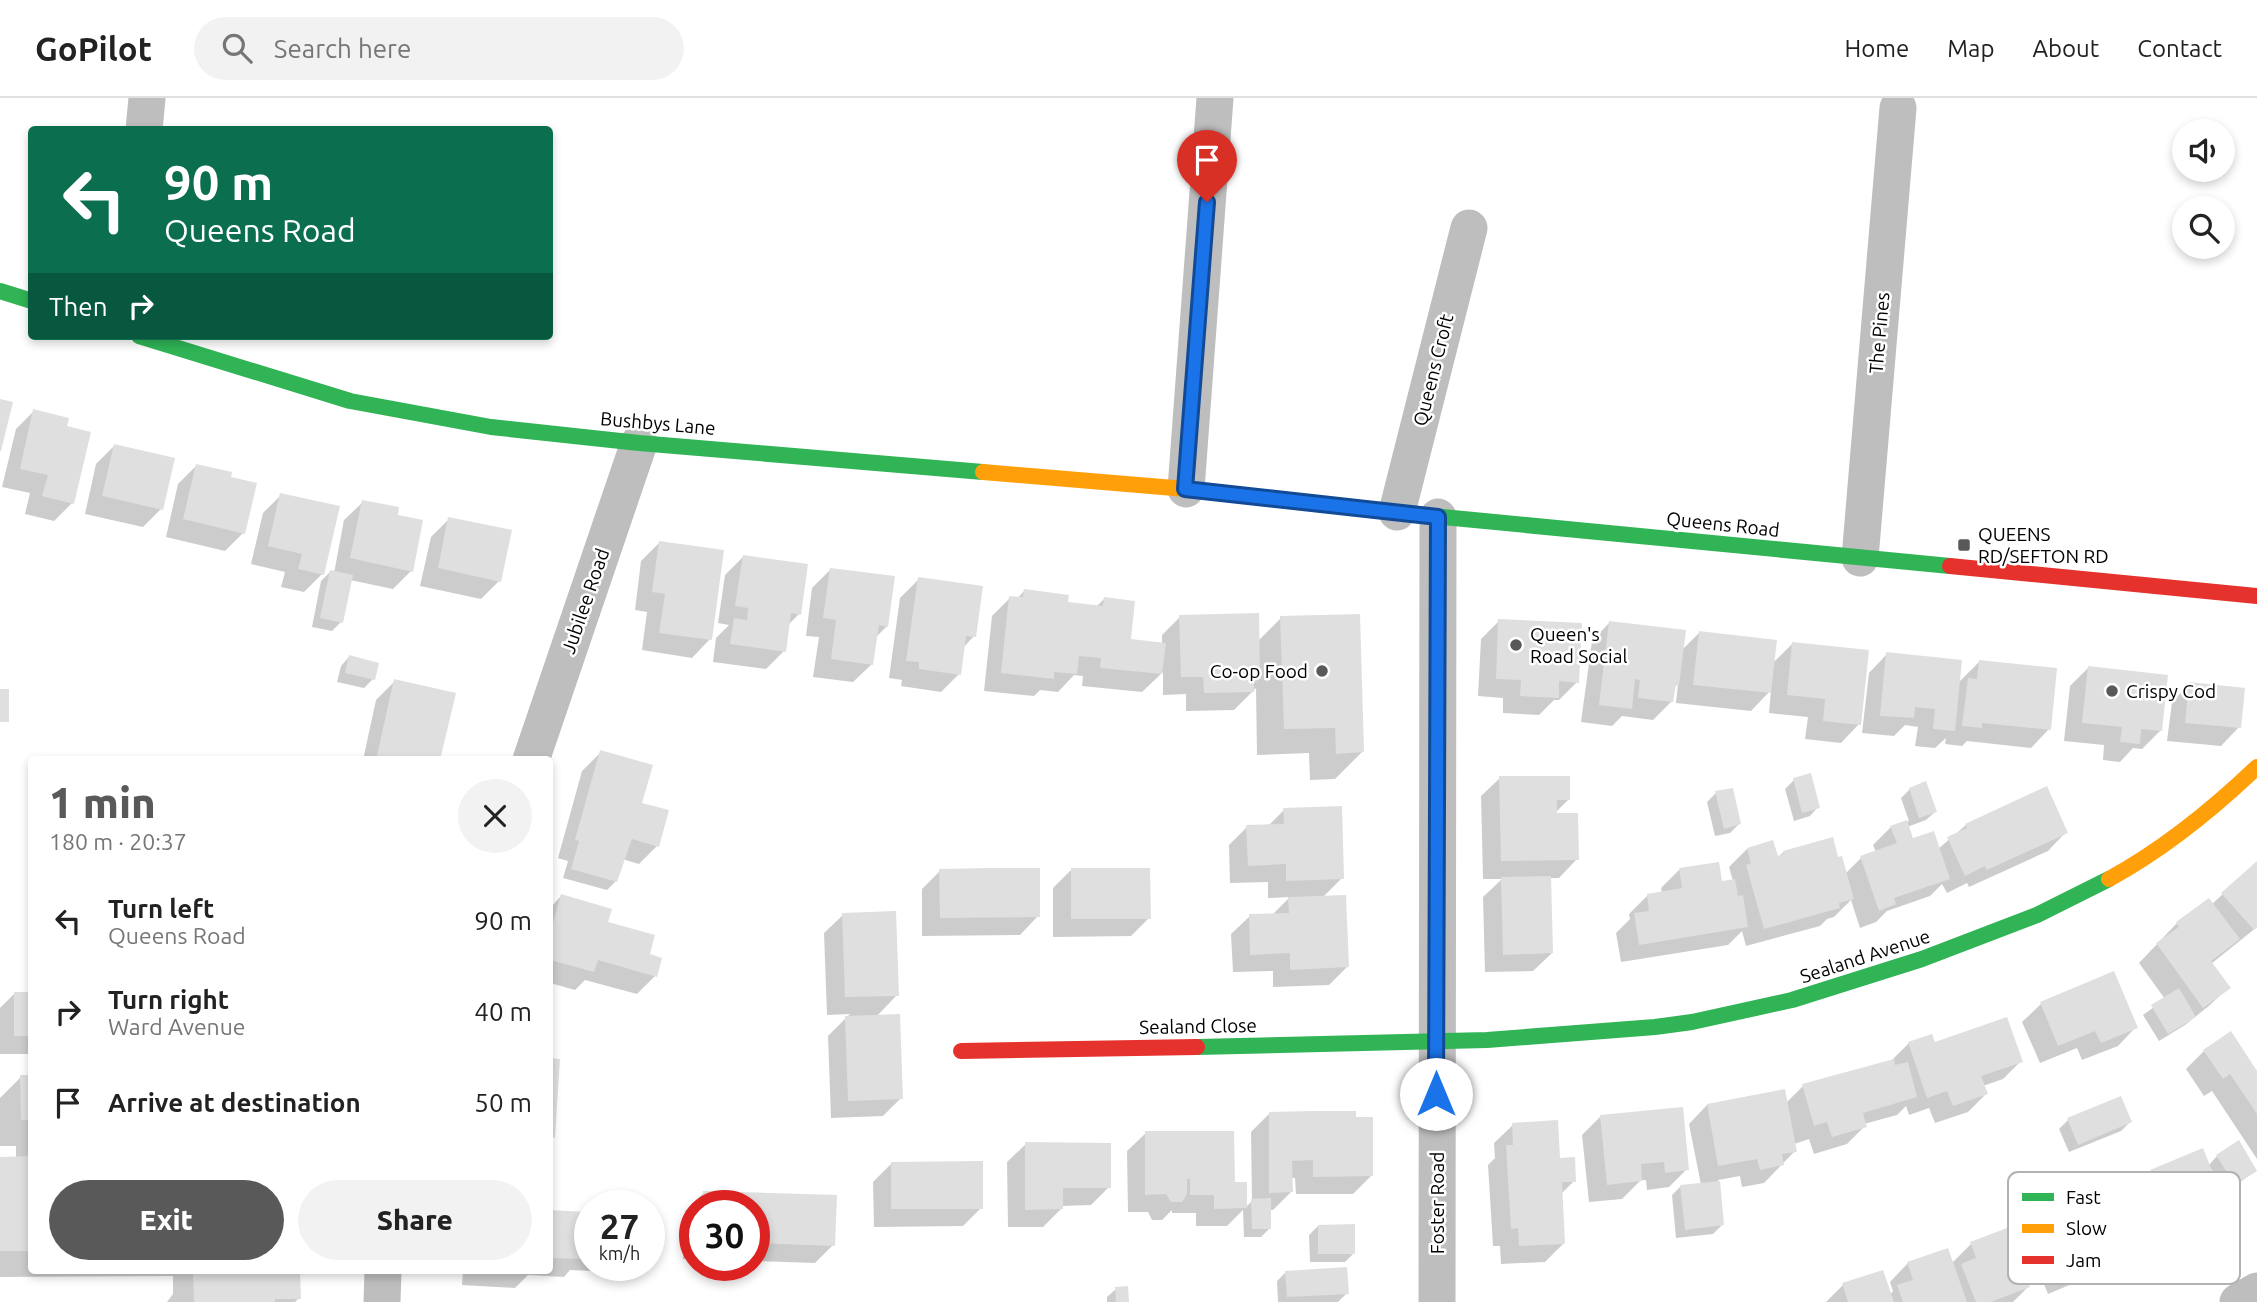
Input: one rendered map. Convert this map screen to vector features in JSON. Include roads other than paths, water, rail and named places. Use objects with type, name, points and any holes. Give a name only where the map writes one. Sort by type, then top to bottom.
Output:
[{"type":"street","points":[[144,126],[146,98]]},
{"type":"street","points":[[1185,489],[1215,98]]},
{"type":"street","name":"The Pines","points":[[1860,558],[1899,108]]},
{"type":"street","name":"Queens Croft","points":[[1397,512],[1469,228]]},
{"type":"street","points":[[0,291],[28,300]]},
{"type":"street","name":"Bushbys Lane","points":[[152,340],[350,401],[491,427],[639,443],[1185,489]]},
{"type":"street","name":"Jubilee Road","points":[[532,756],[639,443]]},
{"type":"street","name":"Queens Road","points":[[1185,489],[1438,517],[2257,596]]},
{"type":"street","name":"Foster Road","points":[[1437,1302],[1438,517]]},
{"type":"street","name":"Sealand Avenue","points":[[1436,1042],[1584,1034],[1688,1023],[1788,1003],[1901,967],[1998,932],[2122,873],[2192,826],[2257,767]]},
{"type":"street","name":"Sealand Close","points":[[961,1051],[1436,1042]]},
{"type":"street","points":[[382,1302],[383,1274]]},
{"type":"street","points":[[2238,1302],[2257,1291]]},
{"type":"place","name":"QUEENS RD/SEFTON RD","points":[[1964,545]]},
{"type":"place","name":"Queen's Road Social","points":[[1516,645]]},
{"type":"place","name":"Co-op Food","points":[[1322,671]]},
{"type":"place","name":"Crispy Cod","points":[[2112,691]]}]
